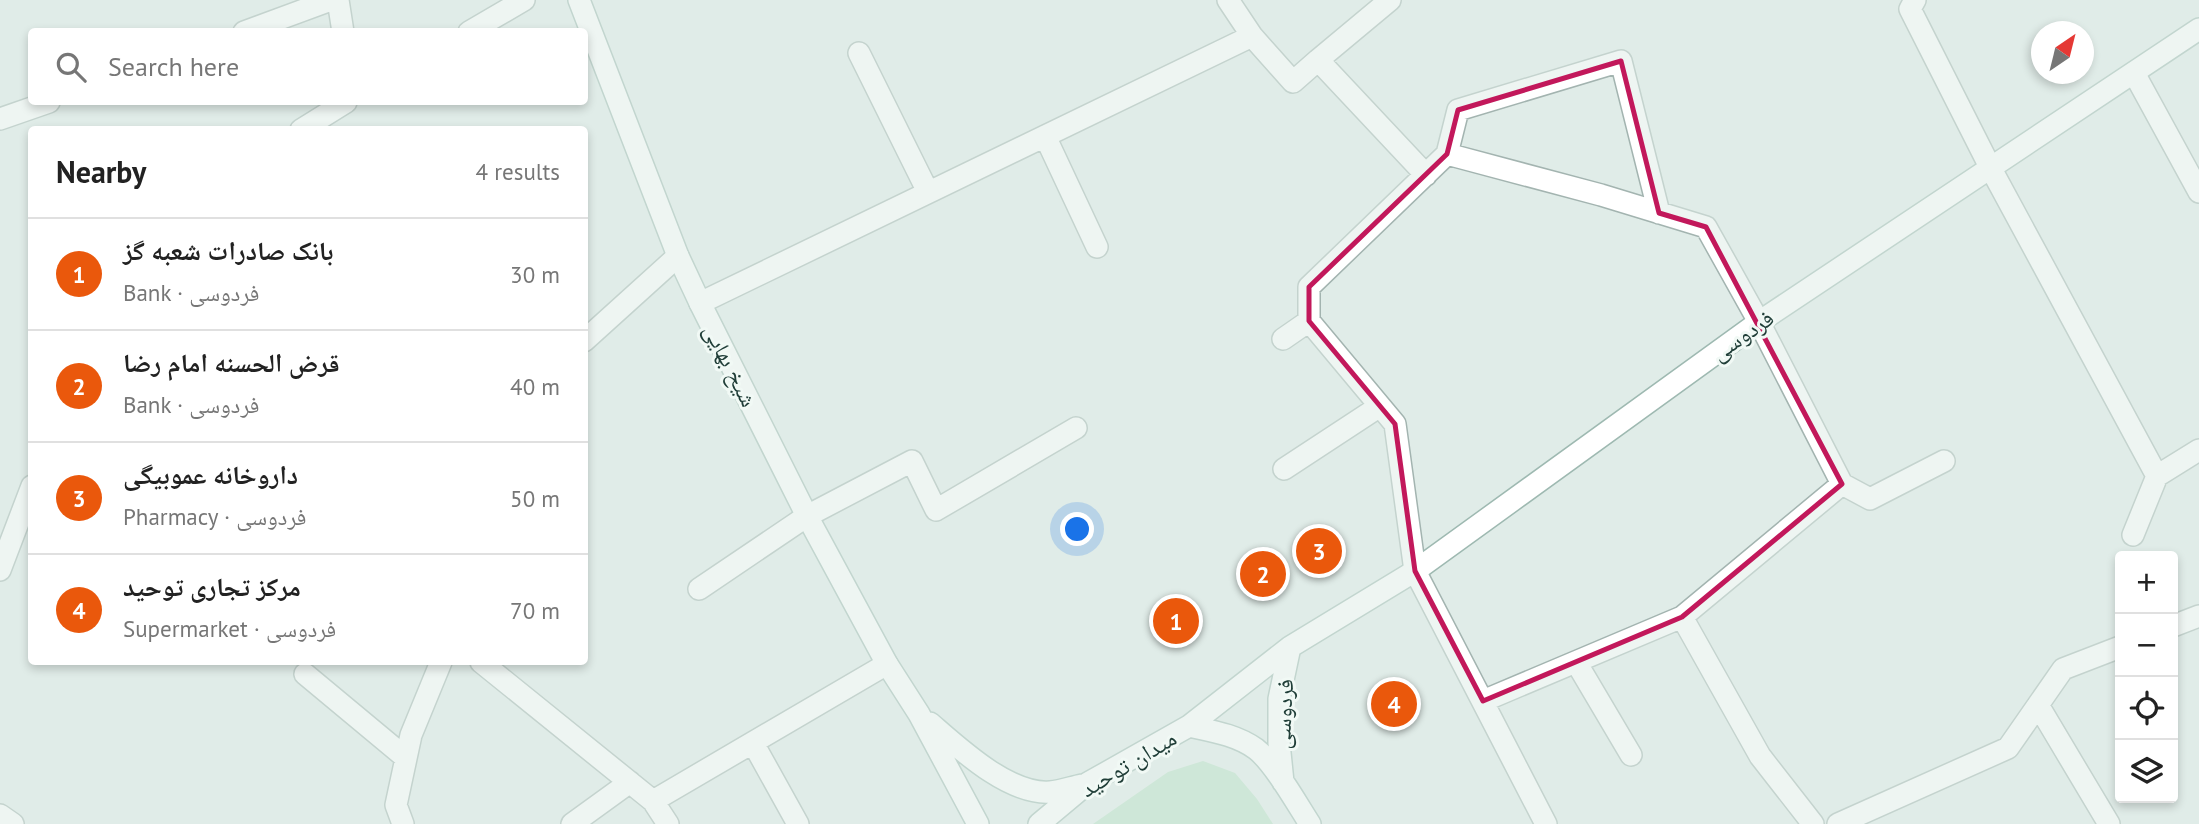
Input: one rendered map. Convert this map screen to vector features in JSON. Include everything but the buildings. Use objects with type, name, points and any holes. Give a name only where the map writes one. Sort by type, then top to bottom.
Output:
[{"type":"street","points":[[255,28],[331,0]]},
{"type":"street","points":[[338,0],[342,28]]},
{"type":"street","points":[[476,28],[524,0]]},
{"type":"street","name":"شیخ بهایی","points":[[579,0],[678,256],[700,303],[807,516],[978,824]]},
{"type":"street","points":[[1228,0],[1252,36],[1293,82],[1390,0]]},
{"type":"street","points":[[1915,0],[1910,9],[1990,167],[2157,476]]},
{"type":"street","name":"فردوسی","points":[[1189,726],[1290,647],[1415,570],[1759,322],[2199,29]]},
{"type":"street","points":[[700,303],[1252,36]]},
{"type":"street","points":[[859,53],[928,192]]},
{"type":"street","points":[[1318,60],[1426,174]]},
{"type":"street","points":[[1546,824],[1415,570],[1395,424],[1309,321],[1309,287],[1447,154],[1458,110],[1621,61],[1659,213]]},
{"type":"street","points":[[2133,73],[2199,192]]},
{"type":"street","points":[[0,119],[40,105]]},
{"type":"street","points":[[307,126],[341,105]]},
{"type":"street","points":[[1045,136],[1097,247]]},
{"type":"street","points":[[1447,154],[1706,227],[1759,322],[1842,484],[1870,499],[1944,461]]},
{"type":"street","points":[[588,337],[678,256]]},
{"type":"street","points":[[1283,339],[1309,321]]},
{"type":"street","points":[[1283,469],[1380,406]]},
{"type":"street","points":[[699,589],[807,516],[912,461],[936,510],[1076,428]]},
{"type":"street","points":[[2133,535],[2157,476],[2199,450]]},
{"type":"street","points":[[1483,701],[1682,617],[1842,484]]},
{"type":"street","points":[[0,570],[28,496]]},
{"type":"street","points":[[2178,624],[2199,616]]},
{"type":"street","points":[[1682,617],[1760,755],[1813,824]]},
{"type":"street","name":"فردوسی","points":[[1283,782],[1279,743],[1279,699],[1290,647]]},
{"type":"street","points":[[1839,824],[2008,748],[2063,669],[2115,649]]},
{"type":"street","points":[[1576,662],[1631,755]]},
{"type":"street","points":[[653,801],[887,664]]},
{"type":"street","points":[[403,824],[396,805],[411,735],[440,665]]},
{"type":"street","points":[[485,665],[653,801],[668,824]]},
{"type":"street","points":[[305,674],[406,758]]},
{"type":"street","points":[[2038,705],[2109,824]]},
{"type":"street","name":"شیخ بهایی","points":[[919,714],[964,753],[1015,786],[1049,792],[1088,783]]},
{"type":"street","name":"میدان توحید","points":[[1039,824],[1088,783],[1189,726],[1222,733],[1256,750],[1283,782],[1310,824]]},
{"type":"street","points":[[753,743],[798,824]]},
{"type":"street","points":[[572,824],[630,782]]},
{"type":"street","points":[[0,815],[13,824]]},
{"type":"highlighted area","points":[[1621,61],[1659,213],[1706,227],[1842,484],[1682,617],[1483,701],[1415,571],[1395,424],[1309,321],[1309,287],[1447,154],[1458,110]]},
{"type":"green space","points":[[1203,761],[1235,773],[1257,799],[1273,824],[1093,824],[1168,772]]},
{"type":"place","name":"داروخانه عموبیگی","points":[[1319,551]]},
{"type":"place","name":"قرض الحسنه امام رضا","points":[[1263,574]]},
{"type":"place","name":"بانک صادرات شعبه گز","points":[[1176,621]]},
{"type":"place","name":"مرکز تجاری توحید","points":[[1394,704]]}]
